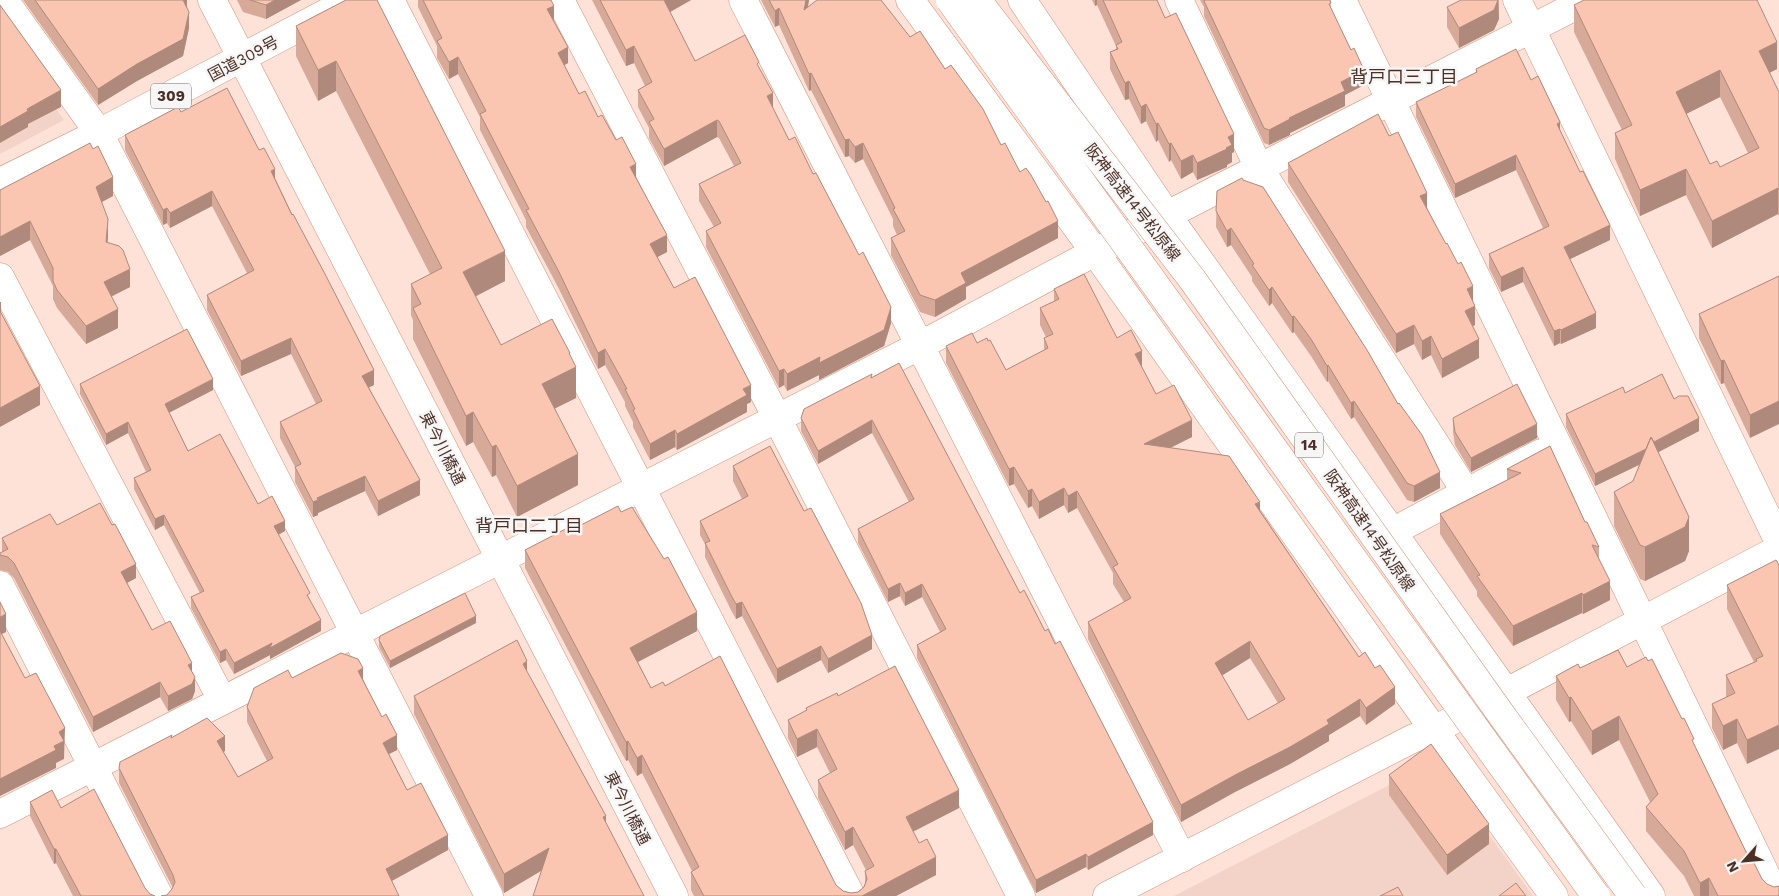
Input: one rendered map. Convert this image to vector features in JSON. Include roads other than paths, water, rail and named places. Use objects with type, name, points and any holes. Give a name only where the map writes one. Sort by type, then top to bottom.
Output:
[{"type":"main road","points":[[4,0],[99,133],[490,896]]},
{"type":"main road","name":"東今川橋通","points":[[212,0],[674,896]]},
{"type":"main road","name":"国道309号","points":[[0,182],[242,59],[351,0]]},
{"type":"main road","points":[[390,0],[851,896]]},
{"type":"main road","points":[[560,0],[777,418],[1021,896]]},
{"type":"main road","points":[[743,0],[1182,858]]},
{"type":"main road","points":[[910,0],[1095,252],[1554,896]]},
{"type":"main road","name":"阪神高速14号松原線","points":[[950,0],[1596,896]]},
{"type":"main road","name":"阪神高速14号松原線","points":[[977,0],[1192,279],[1498,710],[1633,896]]},
{"type":"main road","points":[[1022,0],[1167,215],[1651,896]]},
{"type":"main road","points":[[1179,0],[1259,168],[1466,492]]},
{"type":"main road","points":[[1342,0],[1776,896]]},
{"type":"main road","points":[[1517,0],[1779,542]]},
{"type":"main road","points":[[0,814],[921,345],[1095,252],[1587,0]]},
{"type":"main road","points":[[0,277],[222,700]]},
{"type":"main road","points":[[1392,532],[1557,445]]},
{"type":"main road","points":[[1107,896],[1412,739],[1434,730],[1779,549]]},
{"type":"main road","points":[[0,585],[159,896]]},
{"type":"district","name":"背戸口三丁目","points":[[1404,77]]},
{"type":"district","name":"背戸口二丁目","points":[[529,526]]}]
